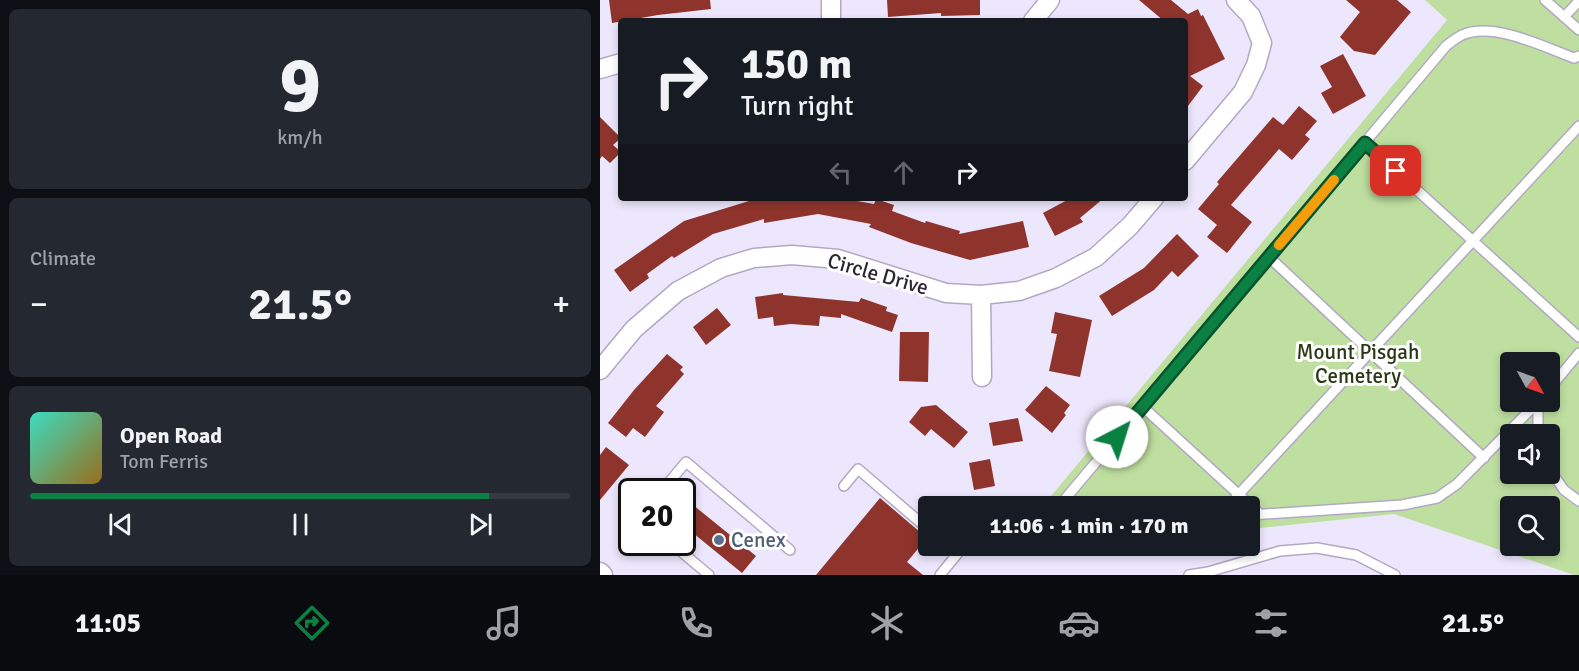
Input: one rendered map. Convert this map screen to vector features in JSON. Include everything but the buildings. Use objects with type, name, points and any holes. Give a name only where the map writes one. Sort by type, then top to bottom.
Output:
[{"type":"street","points":[[831,0],[831,18]]},
{"type":"street","points":[[1035,18],[1050,0]]},
{"type":"street","points":[[1188,157],[1243,92],[1256,65],[1262,43],[1251,16],[1236,0]]},
{"type":"street","points":[[600,69],[618,64]]},
{"type":"street","name":"Circle Drive","points":[[600,370],[634,329],[678,291],[721,268],[754,258],[792,255],[838,259],[946,293],[981,295],[1019,291],[1056,278],[1096,257],[1130,226],[1151,201]]},
{"type":"street","points":[[981,295],[982,377]]},
{"type":"lane","points":[[1545,0],[1579,30]]},
{"type":"lane","points":[[1564,17],[1579,1]]},
{"type":"lane","points":[[1068,496],[1446,46],[1463,34],[1487,30],[1513,36],[1574,58],[1579,56]]},
{"type":"lane","points":[[1143,407],[1239,494],[1579,126]]},
{"type":"lane","points":[[1365,143],[1579,337]]},
{"type":"lane","points":[[1269,257],[1484,458]]},
{"type":"lane","points":[[1560,376],[1579,353]]},
{"type":"lane","points":[[1260,514],[1402,505],[1437,498],[1457,484],[1528,412]]},
{"type":"lane","points":[[673,478],[686,462],[790,550]]},
{"type":"lane","points":[[844,486],[858,469],[918,520]]},
{"type":"lane","points":[[1560,484],[1579,501]]},
{"type":"lane","points":[[1189,575],[1208,572],[1280,551],[1317,548],[1356,555],[1395,575]]},
{"type":"lane","points":[[686,556],[709,575]]},
{"type":"lane","points":[[939,575],[956,556]]},
{"type":"green space","name":"Mount Pisgah Cemetery","points":[[1425,0],[1579,0],[1579,575],[1518,556],[1560,556],[1560,496],[1500,496],[1500,550],[1394,514],[1260,528],[1260,496],[1051,496],[1447,20]]},
{"type":"slow traffic","points":[[1279,245],[1334,180]]},
{"type":"place","name":"Cenex","points":[[719,540]]},
{"type":"route","points":[[1117,437],[1365,143],[1396,171]]}]
